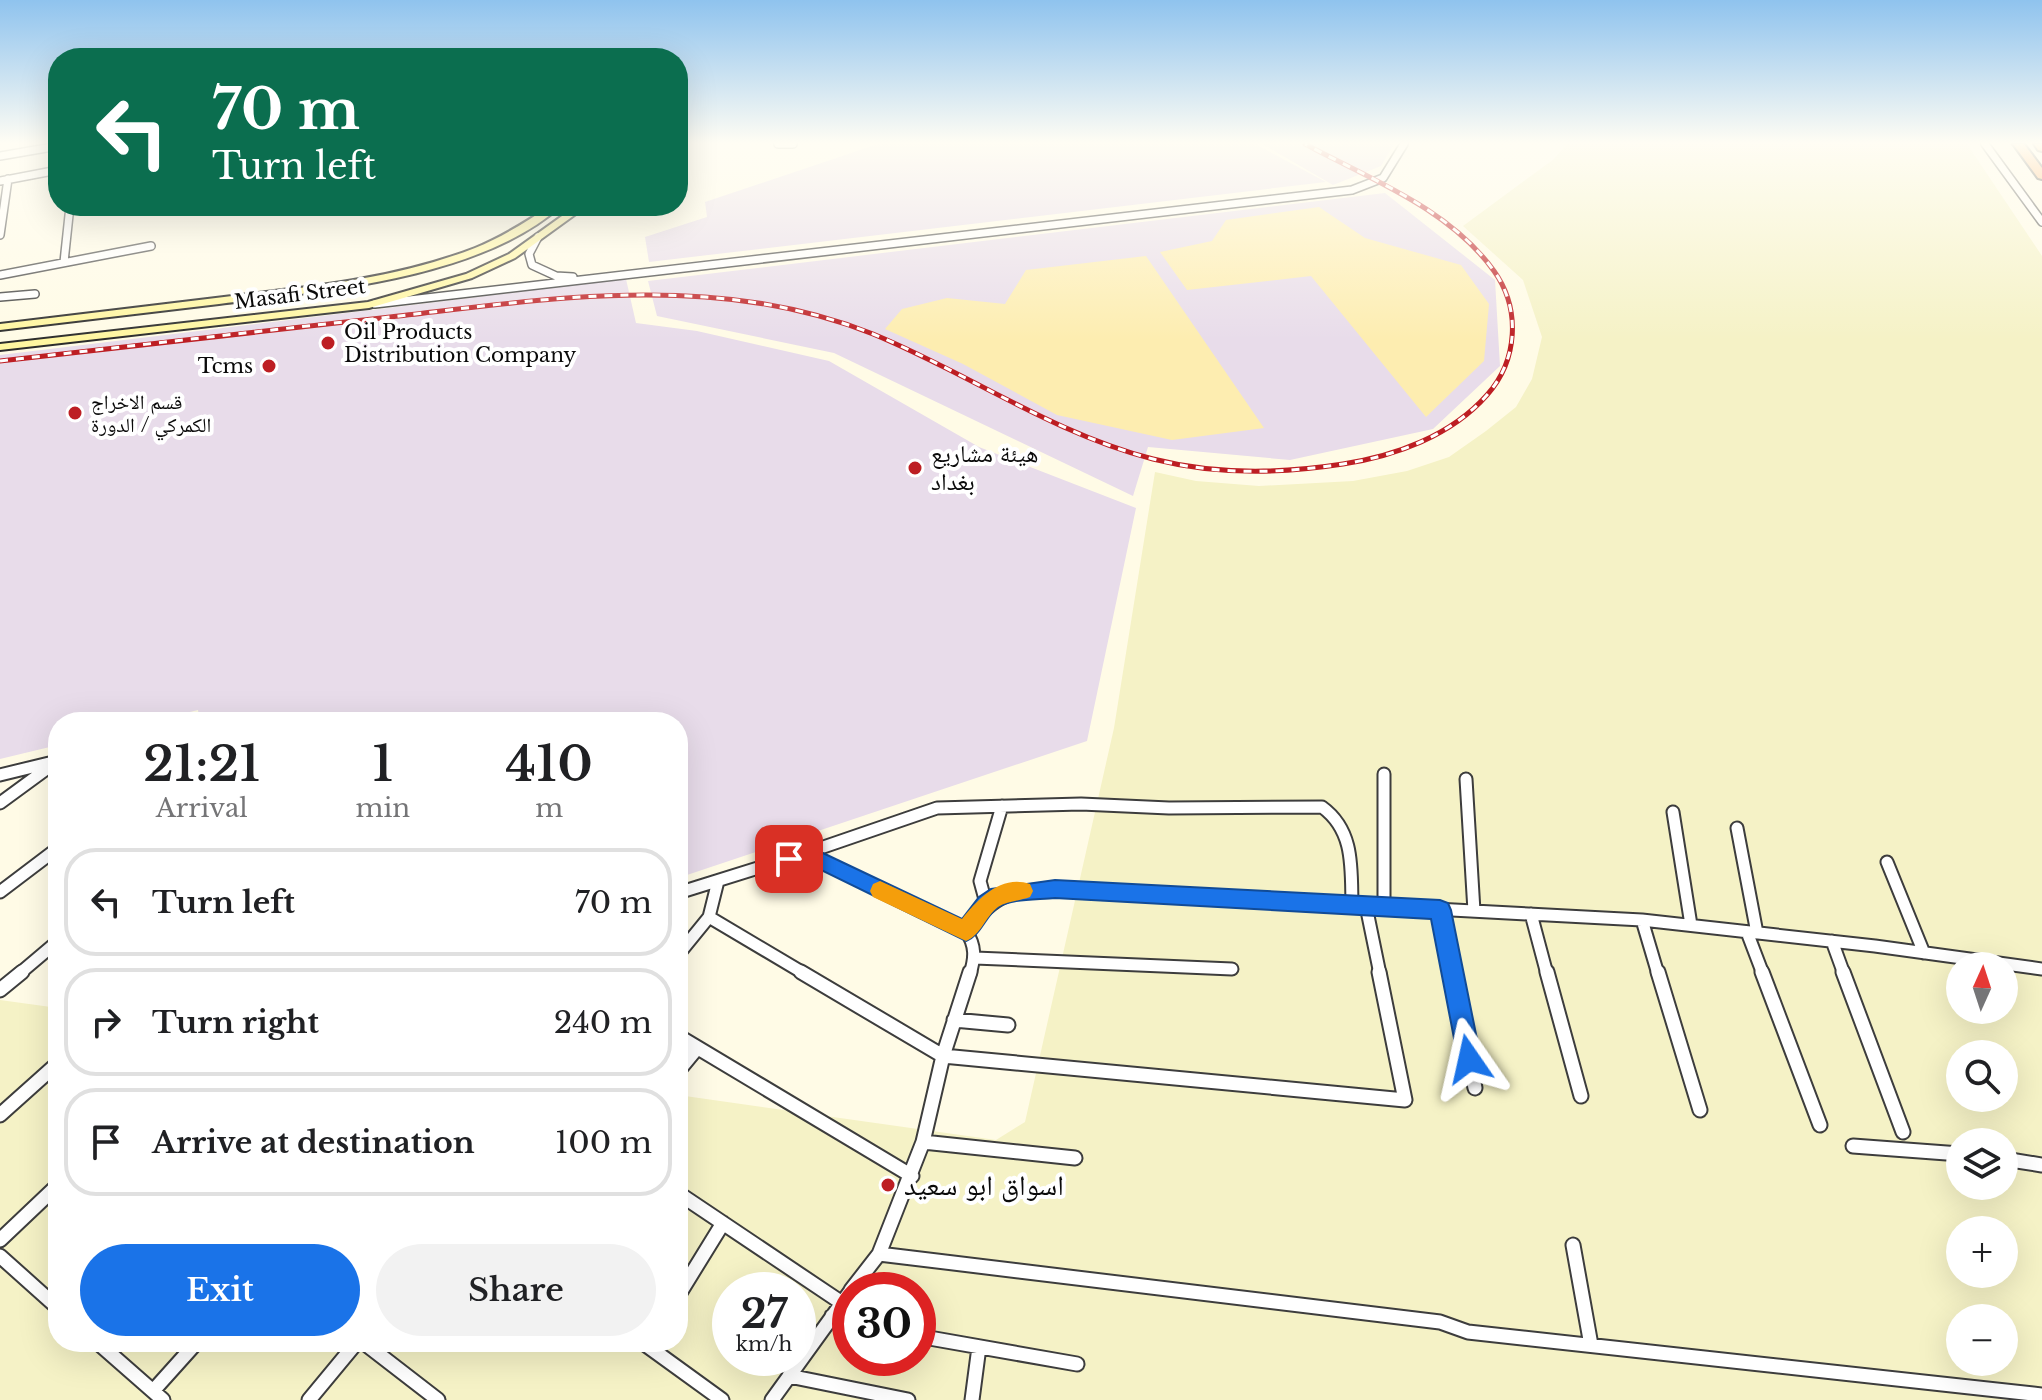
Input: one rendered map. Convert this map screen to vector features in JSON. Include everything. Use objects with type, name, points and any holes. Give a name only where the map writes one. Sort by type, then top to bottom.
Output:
[{"type":"main road","name":"Masafi Street","points":[[0,327],[330,289],[402,272],[480,248],[542,216]]},
{"type":"main road","name":"Masafi Street","points":[[0,347],[369,305],[469,276],[499,262],[568,216]]},
{"type":"main road","points":[[480,248],[499,252],[499,262]]},
{"type":"street","points":[[369,305],[1176,209]]},
{"type":"street","points":[[0,235],[2,214]]},
{"type":"street","points":[[64,262],[69,216]]},
{"type":"street","points":[[538,237],[532,246],[529,261],[538,270],[559,277],[623,277]]},
{"type":"street","points":[[0,275],[151,246]]},
{"type":"street","points":[[0,297],[35,294]]},
{"type":"street","points":[[0,775],[48,764]]},
{"type":"street","points":[[0,803],[48,768]]},
{"type":"street","points":[[1384,774],[1384,907]]},
{"type":"street","points":[[1466,779],[1474,911]]},
{"type":"street","points":[[986,903],[980,881],[1002,806]]},
{"type":"street","points":[[688,890],[937,808],[1322,807],[1335,814],[1348,834],[1359,906],[1405,1100],[943,1056],[709,917]]},
{"type":"street","points":[[1673,812],[1691,925]]},
{"type":"street","points":[[1737,828],[1752,932],[1820,1125]]},
{"type":"street","points":[[806,853],[966,931],[972,940],[975,958],[943,1056],[912,1176],[879,1254],[865,1272]]},
{"type":"street","points":[[0,892],[48,856]]},
{"type":"street","points":[[1887,862],[1924,953]]},
{"type":"street","points":[[688,943],[709,917],[718,881]]},
{"type":"street","points":[[966,931],[986,903],[999,895],[1055,889],[1642,920],[2042,969]]},
{"type":"street","points":[[1440,910],[1475,1088]]},
{"type":"street","points":[[1531,914],[1581,1096]]},
{"type":"street","points":[[1642,920],[1700,1110]]},
{"type":"street","points":[[1832,941],[1903,1132]]},
{"type":"street","points":[[0,990],[48,949]]},
{"type":"street","points":[[975,958],[1232,969]]},
{"type":"street","points":[[954,1020],[1008,1025]]},
{"type":"street","points":[[688,1042],[912,1176]]},
{"type":"street","points":[[688,1059],[697,1048]]},
{"type":"street","points":[[0,1115],[48,1072]]},
{"type":"street","points":[[923,1142],[1075,1158]]},
{"type":"street","points":[[1853,1146],[1946,1153]]},
{"type":"street","points":[[2018,1161],[2042,1165]]},
{"type":"street","points":[[0,1240],[48,1194]]},
{"type":"street","points":[[688,1200],[832,1292]]},
{"type":"street","points":[[688,1280],[723,1223]]},
{"type":"street","points":[[1573,1245],[1591,1345]]},
{"type":"street","points":[[879,1254],[1440,1322],[1468,1332],[2042,1395]]},
{"type":"street","points":[[0,1256],[48,1299]]},
{"type":"street","points":[[816,1339],[832,1317]]},
{"type":"street","points":[[936,1339],[1077,1364]]},
{"type":"street","points":[[972,1400],[979,1347]]},
{"type":"street","points":[[109,1352],[158,1395],[190,1352]]},
{"type":"street","points":[[309,1400],[351,1352]]},
{"type":"street","points":[[373,1352],[438,1400]]},
{"type":"street","points":[[658,1352],[722,1400]]},
{"type":"street","points":[[772,1400],[789,1376],[908,1400]]},
{"type":"shaded area","points":[[706,209],[1095,209],[649,262],[645,237],[707,217]]},
{"type":"shaded area","points":[[1248,209],[1406,209],[1495,280],[1500,366],[1433,429],[1290,460],[1148,447],[1133,496],[834,353],[657,316],[648,281]]},
{"type":"shaded area","points":[[1486,209],[2011,209],[2042,256],[2042,1400],[0,1400],[0,1000],[48,1007],[48,1352],[688,1352],[688,1096],[996,1140],[1025,1122],[1114,728],[1155,472],[1196,481],[1259,486],[1353,481],[1407,471],[1449,457],[1516,407],[1532,379],[1542,337],[1523,280],[1463,226]]},
{"type":"shaded area","points":[[626,279],[636,323],[697,331],[829,361],[979,447],[1136,508],[1087,741],[688,875],[688,712],[48,712],[48,747],[0,759],[0,355]]},
{"type":"sand","points":[[1322,209],[1365,238],[1461,265],[1489,304],[1484,361],[1426,417],[1311,276],[1187,290],[1160,252],[1212,241],[1226,220]]},
{"type":"sand","points":[[1146,256],[1264,428],[1172,440],[1057,415],[963,364],[885,329],[902,309],[947,298],[1005,304],[1026,270]]},
{"type":"railway","points":[[0,361],[548,300],[626,295],[705,297],[791,309],[873,334],[1080,434],[1153,459],[1224,470],[1295,470],[1382,456],[1421,442],[1457,422],[1473,409],[1487,395],[1505,366],[1510,350],[1512,318],[1503,286],[1476,249],[1426,209]]},
{"type":"slow traffic","points":[[880,891],[966,931],[986,903],[999,895],[1022,891]]},
{"type":"place","name":"Oil Products Distribution Company","points":[[328,343]]},
{"type":"place","name":"Tcms","points":[[269,366]]},
{"type":"place","name":"قسم الاخراج الكمركي / الدورة","points":[[75,413]]},
{"type":"place","name":"هيئة مشاريع بغداد","points":[[915,468]]},
{"type":"place","name":"اسواق ابو سعيد","points":[[888,1185]]},
{"type":"route","points":[[789,859],[806,853],[966,931],[986,903],[999,895],[1055,889],[1440,910],[1469,1059]]}]
